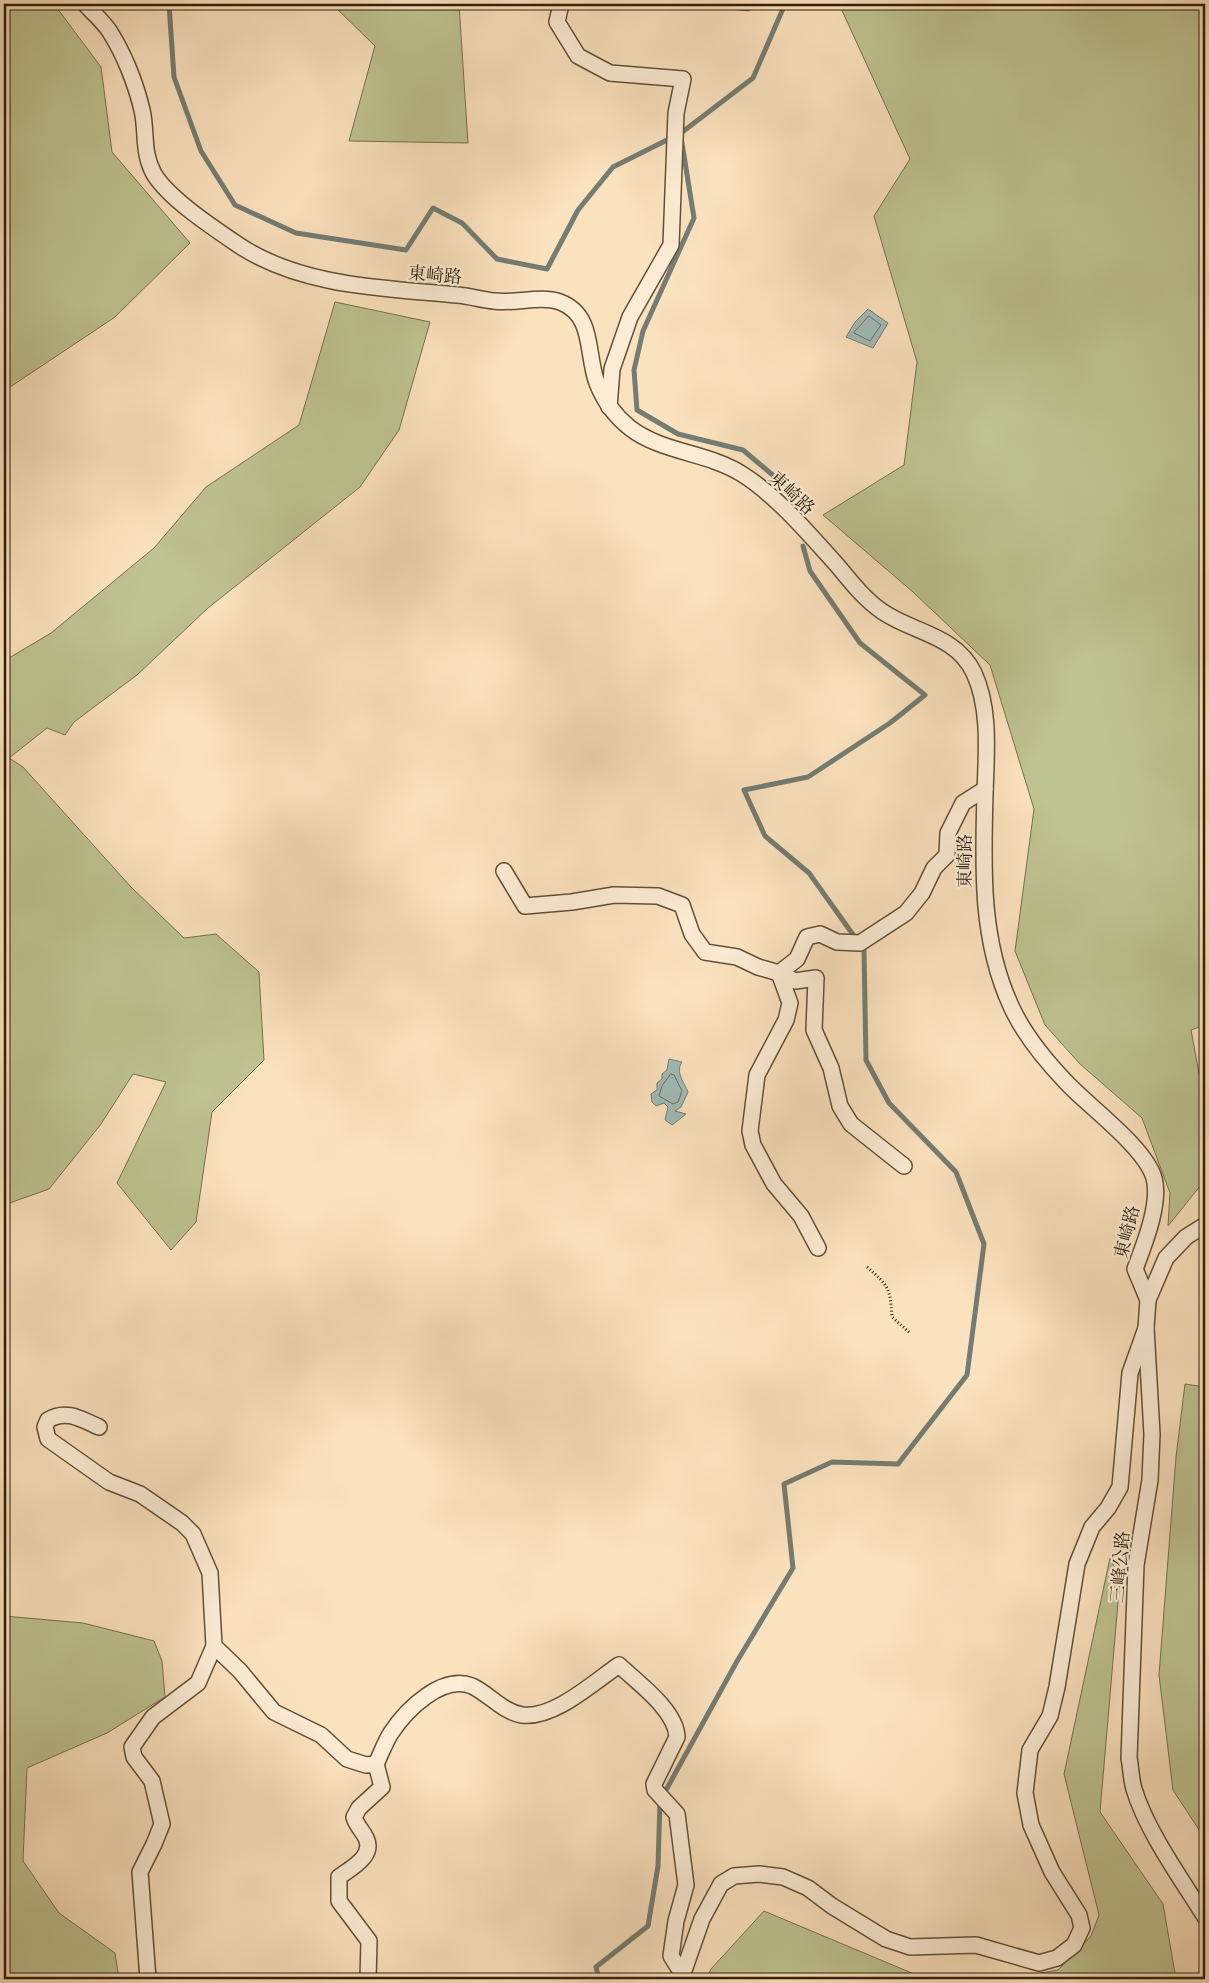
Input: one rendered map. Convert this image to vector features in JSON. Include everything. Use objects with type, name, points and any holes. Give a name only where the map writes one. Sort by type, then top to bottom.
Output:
[{"type":"street","name":"東崎路","points":[[85,4],[109,30],[134,83],[143,115],[143,144],[154,174],[178,201],[245,250],[306,276],[427,294],[457,295],[500,302],[544,300],[561,302],[575,312],[586,326],[595,379],[609,407],[630,428],[653,442],[710,459],[741,473],[795,520],[858,590],[884,614],[946,642],[962,654],[974,672],[984,706],[984,908],[997,969],[1011,1006],[1032,1044],[1066,1082],[1138,1151],[1149,1166],[1154,1178],[1156,1191],[1146,1238],[1135,1269],[1148,1300]]},
{"type":"street","points":[[561,4],[557,22],[578,56],[610,73],[683,79],[676,124],[671,245],[630,317],[612,369],[609,407]]},
{"type":"street","points":[[779,973],[797,959],[807,937],[820,934],[837,942],[853,942],[906,913],[922,892],[934,868],[947,855],[948,833],[963,803],[985,789]]},
{"type":"street","points":[[504,871],[525,906],[572,902],[614,895],[658,896],[682,905],[692,934],[705,952],[738,958],[758,967],[779,973],[794,981],[816,978],[814,1030],[832,1068],[840,1106],[851,1124],[863,1135],[898,1159],[904,1166]]},
{"type":"street","points":[[779,973],[790,1002],[786,1020],[757,1075],[750,1131],[753,1145],[774,1184],[800,1216],[818,1248]]},
{"type":"street","name":"三峰公路","points":[[1205,1225],[1186,1237],[1166,1258],[1148,1300],[1146,1328],[1152,1434],[1151,1471],[1136,1565],[1129,1758],[1134,1788],[1144,1812],[1168,1859],[1205,1917]]},
{"type":"street","points":[[682,1977],[702,1919],[721,1884],[734,1876],[759,1874],[783,1878],[800,1884],[886,1938],[910,1947],[976,1945],[1039,1963],[1057,1958],[1074,1945],[1082,1928],[1079,1915],[1052,1872],[1034,1833],[1024,1793],[1030,1750],[1050,1716],[1057,1686],[1077,1564],[1092,1528],[1108,1508],[1120,1487],[1130,1373],[1146,1328]]},
{"type":"street","points":[[99,1427],[72,1415],[64,1414],[48,1420],[45,1427],[48,1438],[63,1450],[109,1482],[140,1494],[182,1523],[193,1534],[210,1573],[214,1646],[198,1683],[153,1717],[132,1746],[134,1757],[152,1781],[162,1824],[140,1872],[148,1979]]},
{"type":"street","points":[[214,1646],[240,1671],[274,1712],[321,1735],[347,1759],[366,1765],[376,1764]]},
{"type":"street","points":[[368,1979],[369,1941],[339,1902],[340,1877],[366,1856],[367,1839],[354,1817],[359,1808],[382,1786],[376,1764],[391,1733],[431,1692],[445,1686],[455,1684],[473,1687],[511,1711],[522,1715],[537,1714],[564,1704],[619,1665],[664,1708],[677,1728],[677,1737],[654,1784],[655,1790],[677,1814],[686,1885],[676,1921],[671,1956],[682,1977]]},
{"type":"path","points":[[867,1266],[885,1283],[890,1295],[892,1317],[910,1333]]},
{"type":"green space","points":[[4,4],[54,4],[101,67],[112,152],[190,243],[115,317],[4,391]]},
{"type":"green space","points":[[332,4],[459,4],[468,143],[349,141],[375,46]]},
{"type":"green space","points":[[839,4],[1205,4],[1205,1025],[1191,1030],[1205,1106],[1205,1180],[1168,1226],[1170,1193],[1142,1118],[1080,1064],[1045,1025],[1015,951],[1034,809],[990,665],[913,592],[823,515],[904,465],[917,362],[874,216],[910,159]]},
{"type":"green space","points":[[335,302],[430,322],[399,430],[360,487],[208,608],[137,675],[74,722],[65,735],[47,728],[9,758],[23,767],[131,887],[184,938],[216,934],[259,972],[264,1060],[212,1112],[196,1222],[171,1250],[117,1183],[166,1082],[133,1074],[101,1124],[49,1189],[4,1205],[4,661],[51,633],[154,548],[206,487],[299,425]]},
{"type":"green space","points":[[1185,1384],[1205,1387],[1205,1839],[1173,1790],[1159,1675],[1176,1457]]},
{"type":"green space","points":[[1110,1558],[1120,1579],[1100,1812],[1163,1904],[1176,1979],[1007,1979],[1058,1970],[1091,1936],[1099,1915],[1064,1774]]},
{"type":"green space","points":[[4,1616],[83,1623],[154,1641],[162,1661],[165,1697],[107,1733],[27,1768],[23,1861],[59,1913],[115,1953],[119,1979],[4,1979]]},
{"type":"green space","points":[[764,1911],[926,1979],[706,1979],[711,1969]]},
{"type":"water","points":[[721,4],[753,4],[749,11],[719,8]]},
{"type":"water","points":[[868,309],[888,323],[873,348],[846,337],[855,322]]},
{"type":"water","points":[[669,1059],[682,1062],[679,1070],[688,1092],[681,1107],[675,1111],[686,1114],[672,1125],[665,1120],[668,1107],[664,1103],[656,1106],[652,1102],[651,1094],[657,1090],[657,1083],[662,1079],[662,1074],[667,1070]]},
{"type":"waterway","points":[[169,4],[174,77],[201,151],[235,205],[296,233],[406,250],[433,208],[462,223],[497,259],[547,269],[578,210],[613,167],[673,137]]},
{"type":"waterway","points":[[681,133],[753,78],[785,4]]},
{"type":"waterway","points":[[681,137],[694,218],[643,331],[634,370],[637,410],[678,434],[743,450],[788,488],[790,497]]},
{"type":"waterway","points":[[599,1979],[596,1967],[648,1926],[658,1866],[660,1801],[736,1663],[793,1568],[784,1484],[832,1462],[898,1464],[967,1375],[984,1244],[956,1172],[889,1103],[866,1060],[864,950],[809,873],[765,836],[744,790],[808,777],[890,723],[925,695],[860,643],[810,571],[803,546]]}]
